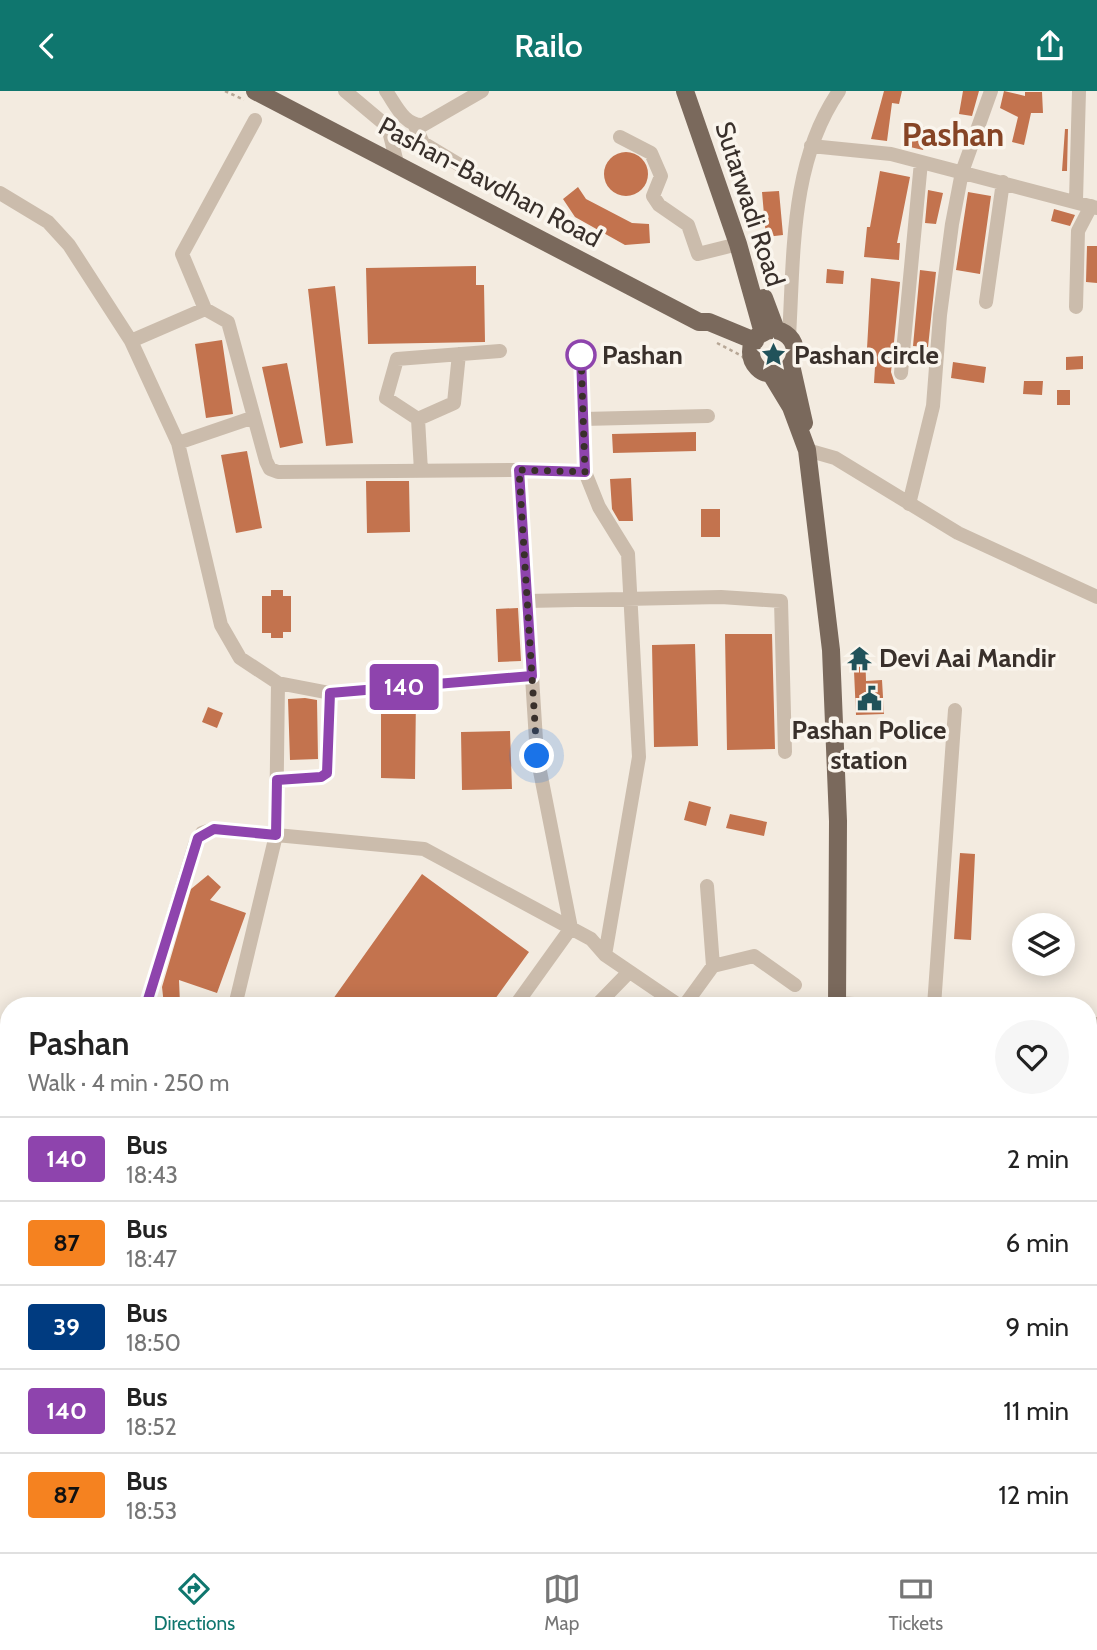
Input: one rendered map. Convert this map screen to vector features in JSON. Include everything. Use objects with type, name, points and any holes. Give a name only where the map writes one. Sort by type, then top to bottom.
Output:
[{"type":"main road","name":"Sutarwadi Road","points":[[685,91],[767,338]]},
{"type":"main road","points":[[698,91],[767,338],[758,367],[790,407],[805,445]]},
{"type":"main road","name":"Pashan-Bavdhan Road","points":[[251,96],[397,163],[699,322],[709,322],[767,338]]},
{"type":"main road","points":[[767,338],[795,350],[791,365],[801,402],[831,650],[838,821],[837,997]]},
{"type":"main road","points":[[766,375],[786,370],[791,365]]},
{"type":"street","points":[[345,91],[388,127],[397,163]]},
{"type":"street","points":[[386,91],[407,122],[415,126],[423,125],[482,91]]},
{"type":"street","points":[[767,338],[811,146],[839,91]]},
{"type":"street","points":[[909,504],[933,406],[940,315],[962,172],[991,91]]},
{"type":"street","points":[[1076,200],[1079,91]]},
{"type":"street","points":[[255,120],[181,254],[205,310],[228,322],[270,469],[278,472],[585,472]]},
{"type":"street","points":[[415,126],[423,143],[473,173]]},
{"type":"street","points":[[620,137],[651,153],[661,176],[653,196],[659,205],[688,225],[698,254],[738,244]]},
{"type":"street","points":[[811,146],[856,148],[921,162],[1076,200],[1094,207],[1078,231],[1076,307]]},
{"type":"street","points":[[901,373],[921,162]]},
{"type":"street","points":[[986,302],[1003,182]]},
{"type":"street","points":[[0,193],[48,222],[69,245],[131,341],[178,443],[221,625],[240,658],[278,683],[330,693],[532,676]]},
{"type":"street","points":[[131,341],[205,310]]},
{"type":"street","points":[[418,419],[386,398],[397,359],[500,351]]},
{"type":"street","points":[[418,419],[454,403],[459,354]]},
{"type":"street","points":[[581,355],[585,472],[599,507],[628,554],[639,757],[605,955]]},
{"type":"street","points":[[583,419],[708,416]]},
{"type":"street","points":[[178,443],[254,417]]},
{"type":"street","points":[[418,419],[421,471]]},
{"type":"street","points":[[805,445],[835,458],[958,533],[1097,597]]},
{"type":"street","points":[[519,470],[537,756],[571,928],[521,997]]},
{"type":"street","points":[[527,601],[721,597],[781,601],[785,752]]},
{"type":"street","points":[[237,997],[276,835],[278,683]]},
{"type":"street","points":[[277,780],[321,777],[327,773],[330,693]]},
{"type":"street","points":[[935,997],[955,710]]},
{"type":"street","points":[[149,997],[198,838],[214,829],[424,849],[591,939],[605,955],[668,997]]},
{"type":"street","points":[[707,886],[713,966]]},
{"type":"street","points":[[689,997],[713,966],[754,956],[795,985]]},
{"type":"street","points":[[605,997],[629,972]]},
{"type":"path","points":[[225,91],[251,96]]},
{"type":"path","points":[[711,339],[742,356],[766,375]]},
{"type":"building","points":[[884,91],[902,91],[899,104],[892,103],[887,141],[871,139]]},
{"type":"building","points":[[963,91],[979,91],[972,116],[959,114]]},
{"type":"building","points":[[1004,91],[1025,96],[1025,92],[1042,92],[1043,113],[1031,113],[1024,145],[1012,142],[1018,117],[1000,108]]},
{"type":"building","points":[[916,124],[929,128],[923,150],[910,147]]},
{"type":"building","points":[[1065,129],[1068,129],[1067,171],[1062,171]]},
{"type":"building","points":[[626,152],[635,153],[642,158],[647,165],[647,183],[642,190],[635,195],[626,196],[617,195],[610,190],[605,183],[604,174],[605,165],[610,158],[617,153]]},
{"type":"building","points":[[880,171],[910,177],[897,243],[900,243],[899,260],[864,257],[867,227],[870,227]]},
{"type":"building","points":[[578,187],[586,199],[632,223],[649,224],[650,243],[625,245],[575,217],[563,199]]},
{"type":"building","points":[[928,190],[943,193],[936,224],[925,223]]},
{"type":"building","points":[[779,191],[783,235],[766,237],[762,192]]},
{"type":"building","points":[[968,192],[991,196],[980,274],[956,270]]},
{"type":"building","points":[[1054,209],[1075,215],[1070,226],[1051,221]]},
{"type":"building","points":[[1087,246],[1097,246],[1097,283],[1086,282]]},
{"type":"building","points":[[476,266],[476,285],[484,285],[485,342],[368,344],[366,268]]},
{"type":"building","points":[[827,269],[844,271],[843,284],[826,283]]},
{"type":"building","points":[[920,270],[936,272],[928,347],[913,346]]},
{"type":"building","points":[[871,278],[900,282],[891,372],[895,384],[874,383],[875,367],[866,366]]},
{"type":"building","points":[[335,286],[353,443],[326,446],[308,289]]},
{"type":"building","points":[[222,340],[233,414],[206,418],[195,344]]},
{"type":"building","points":[[1083,356],[1083,369],[1066,370],[1066,357]]},
{"type":"building","points":[[953,362],[986,367],[984,383],[951,378]]},
{"type":"building","points":[[287,363],[303,443],[280,448],[262,367]]},
{"type":"building","points":[[1024,381],[1043,381],[1042,395],[1023,394]]},
{"type":"building","points":[[1057,390],[1070,390],[1070,405],[1057,405]]},
{"type":"building","points":[[696,432],[696,451],[613,453],[612,434]]},
{"type":"building","points":[[247,451],[262,528],[236,533],[221,455]]},
{"type":"building","points":[[631,478],[633,521],[619,521],[612,509],[610,479]]},
{"type":"building","points":[[366,481],[409,481],[410,532],[367,533]]},
{"type":"building","points":[[701,509],[720,509],[720,537],[701,537]]},
{"type":"building","points":[[271,590],[283,590],[283,596],[291,596],[291,632],[283,632],[283,638],[271,638],[271,633],[262,633],[262,596],[271,596]]},
{"type":"building","points":[[518,608],[521,661],[498,662],[496,609]]},
{"type":"building","points":[[725,634],[772,634],[775,749],[727,750]]},
{"type":"building","points":[[695,644],[698,746],[654,747],[652,645]]},
{"type":"building","name":"Pashan Police station","points":[[853,649],[865,649],[866,681],[882,680],[884,714],[856,715]]},
{"type":"building","points":[[416,696],[415,779],[381,778],[381,698]]},
{"type":"building","points":[[288,699],[317,700],[318,759],[290,760]]},
{"type":"building","points":[[208,707],[223,713],[217,728],[202,722]]},
{"type":"building","points":[[510,731],[512,789],[462,790],[461,732]]},
{"type":"building","points":[[689,801],[711,807],[706,826],[684,820]]},
{"type":"building","points":[[730,814],[767,822],[764,836],[726,828]]},
{"type":"building","points":[[960,853],[975,854],[971,940],[954,939]]},
{"type":"building","points":[[422,874],[529,952],[496,997],[334,997]]},
{"type":"building","points":[[208,875],[221,887],[210,900],[246,913],[217,993],[179,980],[180,997],[163,997],[162,987],[191,889]]},
{"type":"bus line","name":"140","points":[[149,997],[198,838],[202,833],[214,829],[276,835],[277,780],[321,777],[327,773],[330,693],[532,676],[519,470],[585,472],[581,355]]},
{"type":"place","name":"Pashan","points":[[581,355]]},
{"type":"place","name":"Pashan circle","points":[[774,355]]},
{"type":"place","name":"Devi Aai Mandir","points":[[859,658]]},
{"type":"place","name":"Pashan Police station","points":[[869,698]]},
{"type":"district","name":"Pashan","points":[[953,134]]},
{"type":"route","points":[[537,756],[519,470],[585,472],[581,355]]}]
